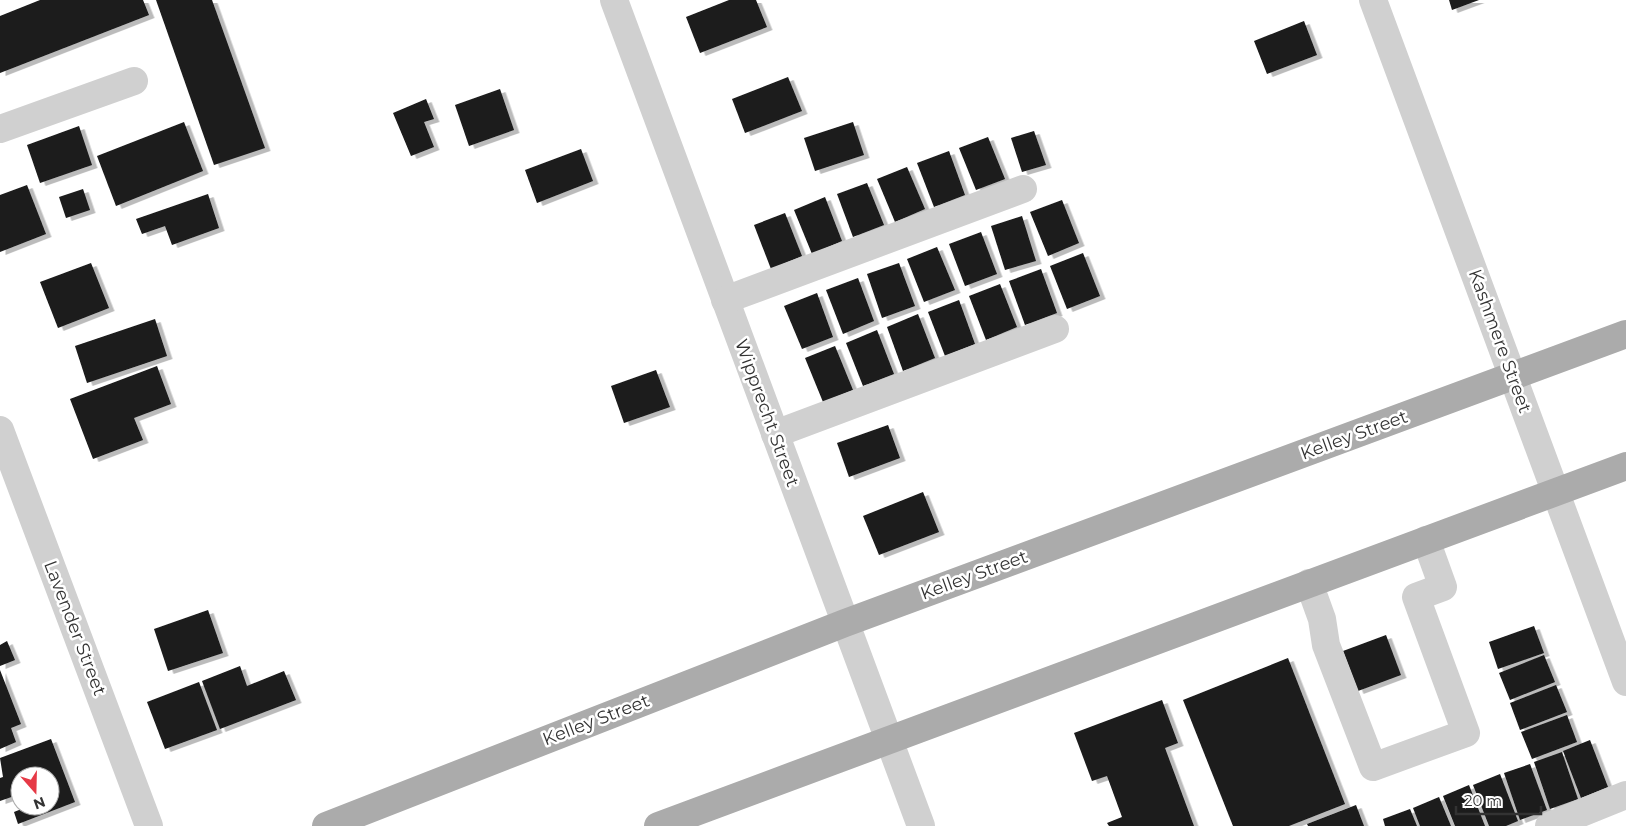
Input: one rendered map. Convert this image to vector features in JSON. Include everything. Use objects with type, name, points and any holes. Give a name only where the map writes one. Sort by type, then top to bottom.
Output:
[{"type":"main road","name":"Kelley Street","points":[[326,826],[845,623],[1626,334]]},
{"type":"main road","points":[[658,826],[888,738],[1626,466]]},
{"type":"street","name":"Wipprecht Street","points":[[614,0],[921,826]]},
{"type":"street","name":"Kashmere Street","points":[[1373,0],[1626,682]]},
{"type":"street","points":[[0,129],[134,81]]},
{"type":"street","points":[[725,300],[1023,189]]},
{"type":"street","points":[[775,434],[1055,329]]},
{"type":"street","name":"Lavender Street","points":[[0,430],[149,826]]},
{"type":"street","points":[[1309,583],[1322,619],[1326,645],[1373,767],[1466,733],[1416,597],[1443,587],[1426,540]]},
{"type":"street","points":[[1549,826],[1626,796]]},
{"type":"building","points":[[40,0],[143,0],[149,15],[0,73],[0,16]]},
{"type":"building","points":[[156,0],[212,0],[265,148],[214,165]]},
{"type":"building","points":[[729,0],[756,0],[767,27],[700,53],[686,17]]},
{"type":"building","points":[[1449,0],[1479,0],[1452,10]]},
{"type":"building","points":[[1304,21],[1317,55],[1267,74],[1254,41]]},
{"type":"building","points":[[788,77],[802,111],[745,133],[732,99]]},
{"type":"building","points":[[500,89],[514,130],[469,146],[455,105]]},
{"type":"building","points":[[426,99],[434,119],[424,122],[434,147],[411,156],[393,113]]},
{"type":"building","points":[[184,122],[203,171],[116,206],[97,156]]},
{"type":"building","points":[[853,122],[864,155],[815,171],[804,138]]},
{"type":"building","points":[[79,126],[92,165],[40,183],[27,145]]},
{"type":"building","points":[[1034,131],[1046,165],[1022,172],[1011,138]]},
{"type":"building","points":[[988,137],[1005,179],[976,190],[959,148]]},
{"type":"building","points":[[581,149],[593,181],[537,203],[525,170]]},
{"type":"building","points":[[949,151],[965,195],[934,207],[917,163]]},
{"type":"building","points":[[907,167],[925,209],[895,222],[877,179]]},
{"type":"building","points":[[867,183],[884,225],[853,237],[837,194]]},
{"type":"building","points":[[27,185],[46,234],[0,252],[0,195]]},
{"type":"building","points":[[83,189],[90,210],[66,218],[59,197]]},
{"type":"building","points":[[208,194],[219,228],[172,245],[165,226],[142,234],[136,219]]},
{"type":"building","points":[[825,197],[842,241],[812,254],[794,210]]},
{"type":"building","points":[[1062,200],[1079,243],[1048,256],[1030,212]]},
{"type":"building","points":[[785,213],[802,256],[771,269],[754,225]]},
{"type":"building","points":[[1022,216],[1036,261],[1005,270],[991,226]]},
{"type":"building","points":[[981,232],[997,274],[965,286],[949,244]]},
{"type":"building","points":[[937,247],[955,290],[924,302],[907,259]]},
{"type":"building","points":[[1083,253],[1100,296],[1067,309],[1050,266]]},
{"type":"building","points":[[91,263],[109,308],[58,328],[40,282]]},
{"type":"building","points":[[899,263],[915,306],[882,318],[867,274]]},
{"type":"building","points":[[1041,269],[1057,313],[1025,325],[1009,281]]},
{"type":"building","points":[[858,278],[874,321],[843,334],[826,290]]},
{"type":"building","points":[[1000,284],[1017,327],[986,340],[969,296]]},
{"type":"building","points":[[817,293],[833,337],[802,349],[784,306]]},
{"type":"building","points":[[959,300],[975,344],[945,356],[928,312]]},
{"type":"building","points":[[918,314],[935,358],[903,371],[887,327]]},
{"type":"building","points":[[155,319],[167,356],[87,383],[75,346]]},
{"type":"building","points":[[877,330],[894,374],[863,386],[846,343]]},
{"type":"building","points":[[835,346],[853,390],[823,402],[805,358]]},
{"type":"building","points":[[157,366],[171,404],[134,418],[143,440],[93,459],[70,399]]},
{"type":"building","points":[[656,370],[670,407],[624,423],[611,386]]},
{"type":"building","points":[[888,425],[900,458],[849,477],[837,443]]},
{"type":"building","points":[[923,492],[939,532],[879,555],[863,516]]},
{"type":"building","points":[[208,610],[223,653],[168,671],[154,629]]},
{"type":"building","points":[[1534,626],[1544,653],[1498,669],[1489,642]]},
{"type":"building","points":[[1386,635],[1401,675],[1358,691],[1343,651]]},
{"type":"building","points":[[7,641],[15,660],[0,666],[0,645]]},
{"type":"building","points":[[1544,655],[1555,682],[1510,700],[1499,673]]},
{"type":"building","points":[[1288,658],[1345,804],[1289,826],[1233,826],[1183,700]]},
{"type":"building","points":[[240,666],[247,686],[284,671],[296,700],[220,729],[202,681]]},
{"type":"building","points":[[0,670],[21,724],[11,728],[16,742],[0,749]]},
{"type":"building","points":[[199,682],[217,730],[165,749],[147,702]]},
{"type":"building","points":[[1556,685],[1567,712],[1520,730],[1510,703]]},
{"type":"building","points":[[1162,700],[1178,743],[1165,748],[1194,826],[1109,826],[1107,823],[1122,817],[1107,776],[1092,781],[1074,733]]},
{"type":"building","points":[[1567,715],[1577,742],[1532,759],[1521,732]]},
{"type":"building","points":[[51,739],[75,802],[60,808],[60,766],[10,766],[10,798],[0,801],[0,778],[3,777],[0,758]]},
{"type":"building","points":[[1590,740],[1608,787],[1581,798],[1563,751]]},
{"type":"building","points":[[1562,752],[1578,799],[1550,809],[1534,762]]},
{"type":"building","points":[[1530,764],[1547,810],[1520,820],[1504,773]]},
{"type":"building","points":[[1500,774],[1518,821],[1506,826],[1489,826],[1473,785]]},
{"type":"building","points":[[1469,785],[1485,826],[1455,826],[1443,796]]},
{"type":"building","points":[[1439,797],[1451,826],[1420,826],[1413,808]]},
{"type":"building","points":[[1356,805],[1364,826],[1308,826],[1307,824]]},
{"type":"building","points":[[1410,809],[1417,826],[1385,826],[1383,819]]},
{"type":"building","points":[[15,816],[39,816],[18,824]]}]
